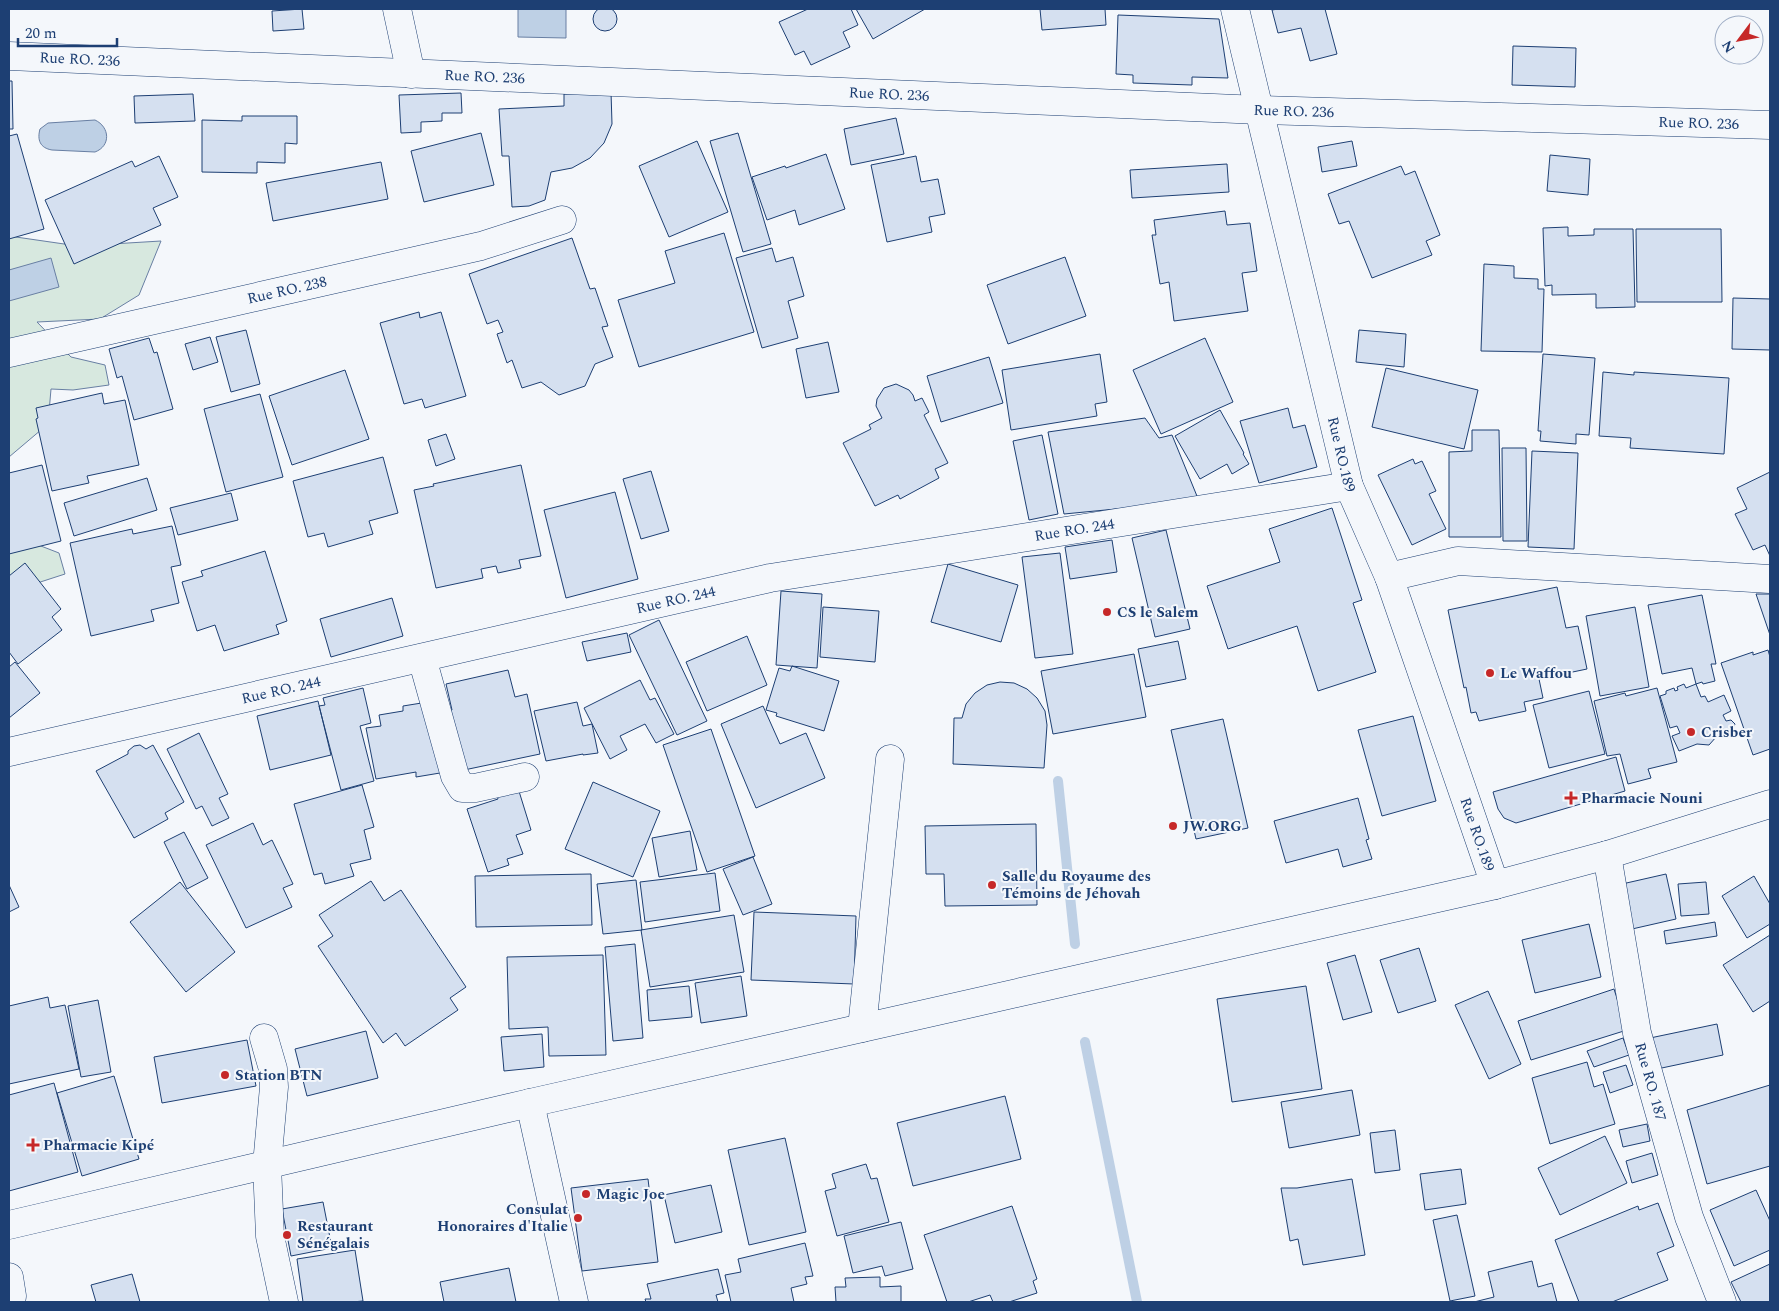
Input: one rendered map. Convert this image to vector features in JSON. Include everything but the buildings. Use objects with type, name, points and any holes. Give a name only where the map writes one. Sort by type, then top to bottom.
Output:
[{"type":"street","points":[[397,9],[411,74]]},
{"type":"street","name":"Rue RO.189","points":[[1235,9],[1349,486],[1389,577],[1494,885]]},
{"type":"street","name":"Rue RO. 236","points":[[9,56],[1260,110],[1770,125]]},
{"type":"street","name":"Rue RO. 238","points":[[9,352],[481,246],[562,220]]},
{"type":"street","name":"Rue RO. 244","points":[[9,752],[770,578],[1349,486]]},
{"type":"street","points":[[1389,577],[1458,561],[1770,579]]},
{"type":"street","points":[[422,658],[455,776],[462,788],[475,788],[524,777]]},
{"type":"street","points":[[862,1028],[890,759]]},
{"type":"street","points":[[9,1225],[1021,991],[1494,885],[1607,855],[1770,804]]},
{"type":"street","name":"Rue RO. 187","points":[[1607,855],[1637,1033],[1689,1217],[1722,1302]]},
{"type":"street","points":[[264,1038],[273,1069],[274,1087],[267,1165],[270,1236],[284,1302]]},
{"type":"street","points":[[530,1104],[574,1302]]},
{"type":"street","points":[[9,1277],[11,1302]]},
{"type":"shaded area","points":[[9,236],[78,246],[161,241],[139,295],[100,319],[37,322],[71,357],[105,365],[109,385],[73,390],[51,389],[48,424],[9,457]]},
{"type":"shaded area","points":[[9,530],[10,534],[59,553],[65,574],[28,586],[9,586]]},
{"type":"water","points":[[518,9],[566,9],[566,38],[518,37]]},
{"type":"water","points":[[95,120],[104,127],[107,136],[104,145],[95,152],[52,150],[40,143],[40,129],[48,123]]},
{"type":"water","points":[[51,258],[59,287],[9,301],[9,270]]},
{"type":"waterway","points":[[1058,781],[1075,944]]},
{"type":"waterway","points":[[1085,1042],[1137,1302]]},
{"type":"place","name":"CS le Salem","points":[[1107,612]]},
{"type":"place","name":"Le Waffou","points":[[1490,673]]},
{"type":"place","name":"Crisber","points":[[1691,732]]},
{"type":"place","name":"Pharmacie Nouni","points":[[1571,798]]},
{"type":"place","name":"JW.ORG","points":[[1173,826]]},
{"type":"place","name":"Salle du Royaume des Témoins de Jéhovah","points":[[992,885]]},
{"type":"place","name":"Station BTN","points":[[225,1075]]},
{"type":"place","name":"Pharmacie Kipé","points":[[33,1145]]},
{"type":"place","name":"Magic Joe","points":[[586,1194]]},
{"type":"place","name":"Consulat Honoraires d'Italie","points":[[578,1218]]},
{"type":"place","name":"Restaurant Sénégalais","points":[[287,1235]]}]
